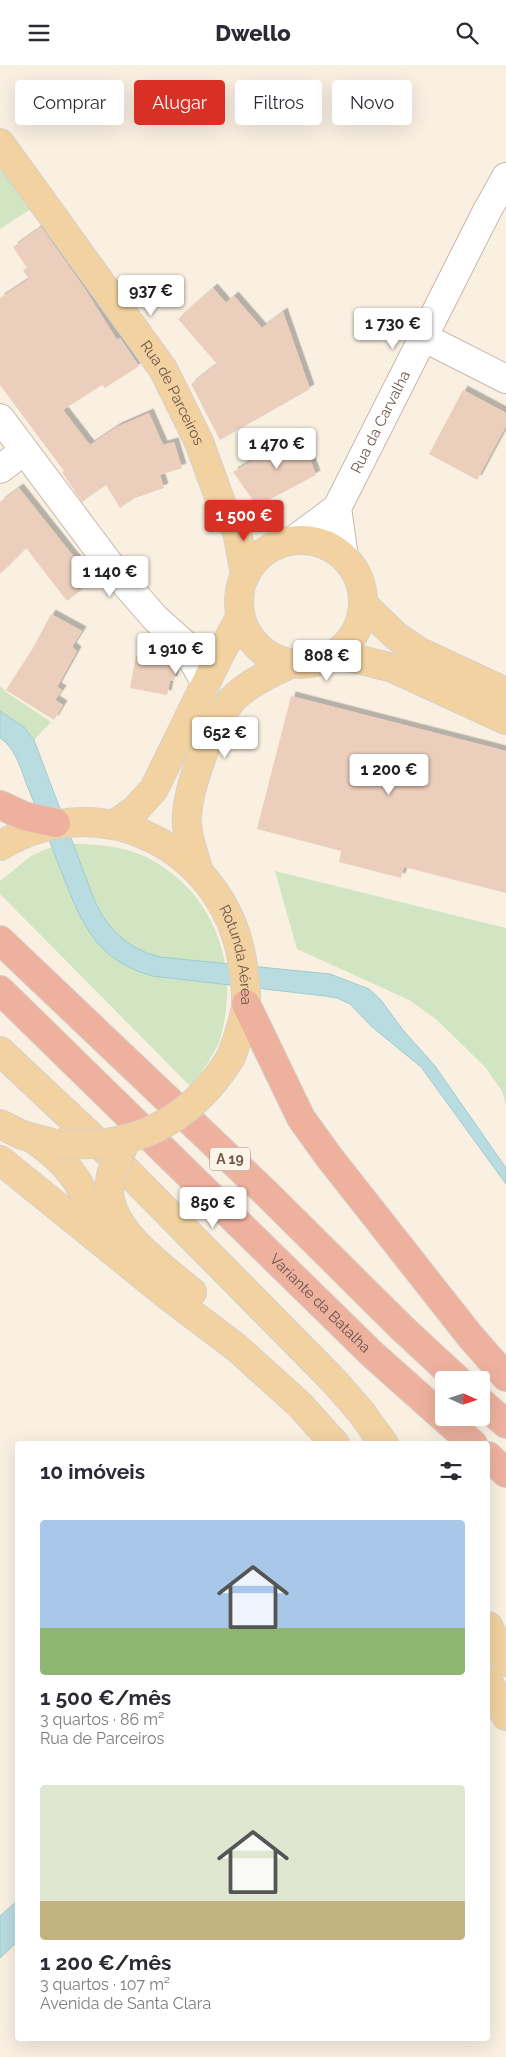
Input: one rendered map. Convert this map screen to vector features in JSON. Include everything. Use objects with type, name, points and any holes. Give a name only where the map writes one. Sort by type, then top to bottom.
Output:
[{"type":"highway","points":[[0,805],[24,816],[56,823]]},
{"type":"highway","name":"A 19","points":[[0,940],[260,1187],[402,1328],[448,1371]]},
{"type":"highway","name":"Variante da Batalha","points":[[0,991],[351,1334],[470,1441]]},
{"type":"highway","points":[[246,1004],[301,1118],[329,1157],[458,1321],[506,1377]]},
{"type":"highway","points":[[490,1410],[506,1424]]},
{"type":"highway","points":[[490,1458],[506,1473]]},
{"type":"main road","name":"Rua de Parceiros","points":[[0,143],[163,369],[199,442],[223,508],[237,531],[245,575]]},
{"type":"main road","points":[[237,531],[286,542],[315,541],[334,549],[344,557],[358,575],[363,592],[359,627],[350,642],[337,653],[323,661],[307,665],[290,664],[274,659],[259,648],[247,634],[240,618],[238,603],[245,575],[253,562],[264,552],[286,542]]},
{"type":"main road","points":[[363,604],[396,636],[418,651],[506,691]]},
{"type":"main road","points":[[114,825],[135,810],[154,789],[240,618]]},
{"type":"main road","points":[[337,653],[393,668],[506,721]]},
{"type":"main road","points":[[199,871],[187,826],[188,804],[199,766],[211,738],[235,697],[251,683],[290,664]]},
{"type":"main road","name":"Rotunda Aérea","points":[[0,1124],[11,1130],[46,1142],[74,1145],[108,1144],[126,1140],[154,1129],[186,1108],[216,1078],[231,1057],[243,1023],[246,1004],[244,972],[233,926],[220,898],[199,871],[184,858],[156,840],[114,825],[96,822],[56,823],[4,843]]},
{"type":"main road","points":[[0,1051],[115,1159],[334,1381],[361,1411],[382,1441]]},
{"type":"main road","points":[[126,1140],[111,1175],[109,1191],[111,1207],[126,1233],[178,1280],[246,1335],[314,1397],[353,1441]]},
{"type":"main road","points":[[46,1142],[82,1189],[95,1219],[121,1257]]},
{"type":"main road","points":[[0,1160],[237,1349],[300,1405],[332,1441]]},
{"type":"main road","points":[[490,1630],[506,1662]]},
{"type":"main road","points":[[490,1685],[506,1716]]},
{"type":"street","name":"Rua da Carvalha","points":[[286,542],[337,508],[506,177]]},
{"type":"street","points":[[423,337],[506,379]]},
{"type":"street","points":[[0,418],[116,573],[156,618],[183,643],[206,684]]},
{"type":"street","points":[[0,469],[24,451]]},
{"type":"street","points":[[337,508],[344,557]]},
{"type":"street","points":[[183,643],[226,643]]},
{"type":"green space","points":[[0,167],[31,209],[0,229]]},
{"type":"green space","points":[[0,686],[51,722],[34,740],[24,727],[0,711]]},
{"type":"green space","points":[[72,844],[110,846],[146,857],[165,868],[182,882],[208,915],[217,934],[223,954],[227,975],[226,1008],[219,1042],[210,1060],[191,1087],[0,894],[0,881],[31,856],[49,848]]},
{"type":"green space","points":[[275,871],[506,928],[506,1104],[502,1091],[485,1067],[436,1019],[409,1000],[297,949]]},
{"type":"water","points":[[0,711],[24,727],[34,740],[94,899],[105,920],[120,936],[138,949],[160,957],[330,974],[369,989],[381,1000],[403,1030],[435,1066],[506,1168],[506,1184],[421,1067],[371,1026],[350,1004],[337,998],[325,996],[152,976],[126,966],[105,951],[93,937],[78,912],[19,764],[9,746],[0,738]]},
{"type":"water","points":[[15,1903],[15,1944],[0,1958],[0,1916]]},
{"type":"building","points":[[41,227],[85,289],[117,340],[120,338],[139,366],[105,388],[102,385],[63,410],[90,445],[117,427],[149,413],[163,445],[174,442],[182,468],[160,475],[164,488],[135,498],[120,508],[106,485],[82,502],[62,472],[64,471],[0,385],[0,298],[29,279],[23,270],[27,268],[13,247]]},
{"type":"building","points":[[213,288],[226,303],[234,296],[262,328],[283,312],[310,389],[220,440],[191,384],[217,364],[178,319]]},
{"type":"building","points":[[463,390],[506,413],[506,426],[477,480],[429,454]]},
{"type":"building","points":[[300,432],[316,475],[257,506],[233,472]]},
{"type":"building","points":[[19,488],[93,581],[67,601],[26,548],[0,574],[0,502]]},
{"type":"building","points":[[51,614],[82,631],[72,647],[77,651],[57,687],[62,690],[55,700],[63,705],[54,720],[6,690],[33,648]]},
{"type":"building","points":[[136,656],[177,664],[167,695],[130,688]]},
{"type":"building","points":[[291,696],[506,751],[506,893],[404,867],[401,878],[339,862],[341,851],[257,829]]}]
